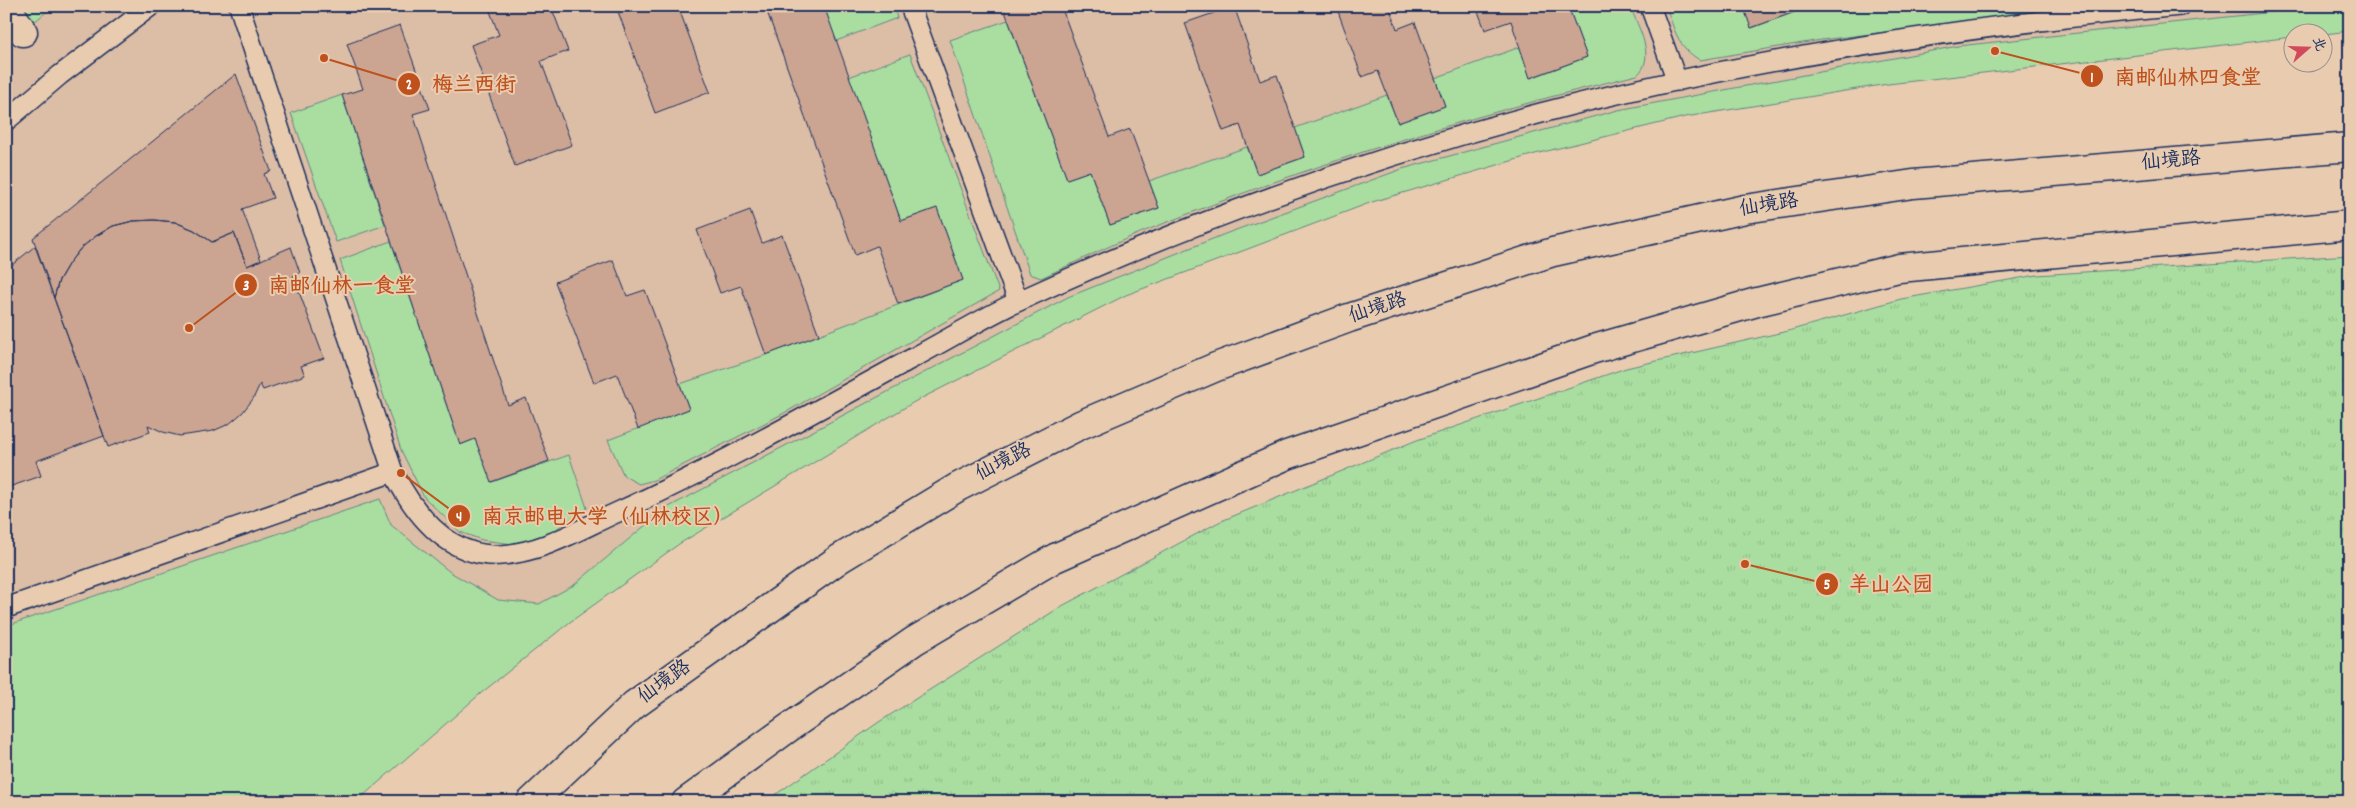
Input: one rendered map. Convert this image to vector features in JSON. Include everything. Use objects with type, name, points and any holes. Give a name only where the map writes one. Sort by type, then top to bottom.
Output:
[{"type":"main road","points":[[6,6],[23,32]]},
{"type":"main road","name":"仙境路","points":[[531,802],[634,705],[839,559],[958,487],[1080,425],[1216,367],[1350,318],[1553,252],[1746,209],[1913,184],[2350,147]]},
{"type":"main road","points":[[686,802],[786,729],[914,641],[1055,558],[1287,455],[1594,348],[1757,302],[1899,268],[2350,225]]},
{"type":"lane","points":[[6,121],[60,75],[151,6]]},
{"type":"lane","points":[[239,6],[393,472],[407,499],[437,532],[466,551],[498,555],[531,550],[564,538],[672,487],[1018,302],[1209,221],[1404,153],[1541,113],[1677,81],[1833,52],[1933,36],[2017,24],[2180,6]]},
{"type":"lane","points":[[910,6],[1018,302]]},
{"type":"lane","points":[[1650,6],[1677,81]]},
{"type":"lane","points":[[6,608],[393,472]]},
{"type":"shaded area","points":[[6,6],[2350,6],[2350,31],[2334,33],[2334,22],[2284,22],[2284,38],[1888,84],[1685,117],[1535,154],[1372,202],[1126,295],[914,402],[679,544],[570,622],[480,694],[356,802],[6,802]]},
{"type":"green space","points":[[6,6],[53,6],[6,46]]},
{"type":"green space","points":[[824,6],[893,6],[897,18],[836,41]]},
{"type":"green space","points":[[1568,6],[1630,6],[1646,51],[1643,68],[1637,75],[1454,124],[1273,182],[1155,227],[1041,278],[1030,274],[950,40],[1008,20],[1067,179],[1090,171],[1110,225],[1159,208],[1149,181],[1247,147],[1257,174],[1305,157],[1295,128],[1387,95],[1398,123],[1445,106],[1435,78],[1520,47],[1531,78],[1587,57]]},
{"type":"green space","points":[[1666,6],[1743,6],[1752,28],[1811,6],[2099,6],[1821,40],[1700,60],[1682,44],[1674,30]]},
{"type":"green space","points":[[2329,6],[2350,6],[2350,31],[2334,33],[2334,22],[2284,22],[2284,38],[1888,84],[1685,117],[1535,154],[1372,202],[1126,295],[914,402],[679,544],[570,622],[480,694],[356,802],[6,802],[6,626],[380,499],[391,525],[450,572],[498,600],[539,604],[574,585],[665,509],[1068,297],[1225,234],[1402,169],[1618,110],[1958,46]]},
{"type":"green space","points":[[910,54],[999,291],[788,411],[654,480],[639,484],[624,476],[608,440],[689,409],[680,384],[766,355],[963,280],[937,208],[901,221],[849,77]]},
{"type":"green space","points":[[342,95],[385,225],[336,242],[291,113]]},
{"type":"green space","points":[[391,241],[460,445],[475,439],[492,482],[569,455],[587,508],[546,536],[513,544],[482,540],[460,532],[424,497],[401,450],[340,260]]},
{"type":"green space","points":[[2350,255],[2350,802],[765,802],[879,722],[1062,606],[1219,522],[1417,440],[1626,368],[1788,331],[1901,299],[2037,275]]},
{"type":"building","points":[[488,6],[551,6],[568,51],[541,61],[572,145],[515,166],[471,45],[499,35]]},
{"type":"building","points":[[616,6],[686,6],[679,9],[710,92],[655,113]]},
{"type":"building","points":[[765,6],[824,6],[901,221],[937,208],[963,280],[898,304],[877,246],[855,255]]},
{"type":"building","points":[[1003,6],[1061,6],[1109,137],[1130,129],[1159,208],[1110,225],[1090,171],[1067,179]]},
{"type":"building","points":[[1234,6],[1260,81],[1277,75],[1305,157],[1257,174],[1240,125],[1223,131],[1185,23]]},
{"type":"building","points":[[1336,6],[1389,6],[1397,29],[1415,22],[1445,106],[1398,123],[1378,71],[1362,77]]},
{"type":"building","points":[[1476,6],[1568,6],[1587,57],[1530,78],[1511,21],[1485,30]]},
{"type":"building","points":[[1743,6],[1811,6],[1751,28]]},
{"type":"building","points":[[400,25],[430,109],[413,114],[508,405],[526,398],[549,461],[491,482],[475,439],[460,445],[342,95],[363,89],[347,44]]},
{"type":"building","points":[[236,74],[271,171],[264,174],[273,198],[242,209],[261,260],[247,266],[234,233],[212,242],[194,230],[175,222],[133,221],[113,226],[81,248],[59,280],[54,298],[33,238]]},
{"type":"building","points":[[750,210],[762,243],[782,235],[819,335],[766,355],[741,286],[720,293],[697,230]]},
{"type":"building","points":[[133,221],[175,222],[194,230],[212,242],[234,233],[247,266],[291,247],[300,273],[293,276],[324,358],[301,366],[305,375],[263,390],[260,384],[253,399],[242,413],[229,424],[213,431],[180,436],[163,432],[148,425],[150,432],[108,447],[54,298],[59,280],[69,263],[81,248],[96,236],[113,226]]},
{"type":"building","points":[[35,246],[104,436],[36,461],[41,476],[6,488],[6,270]]},
{"type":"building","points":[[613,260],[627,296],[645,290],[689,409],[638,429],[617,374],[594,383],[555,282]]},
{"type":"place","name":"南邮仙林四食堂","points":[[1995,51]]},
{"type":"place","name":"梅兰西街","points":[[324,58]]},
{"type":"place","name":"南邮仙林一食堂","points":[[189,328]]},
{"type":"place","name":"南京邮电大学（仙林校区）","points":[[401,473]]},
{"type":"place","name":"羊山公园","points":[[1745,564]]}]
